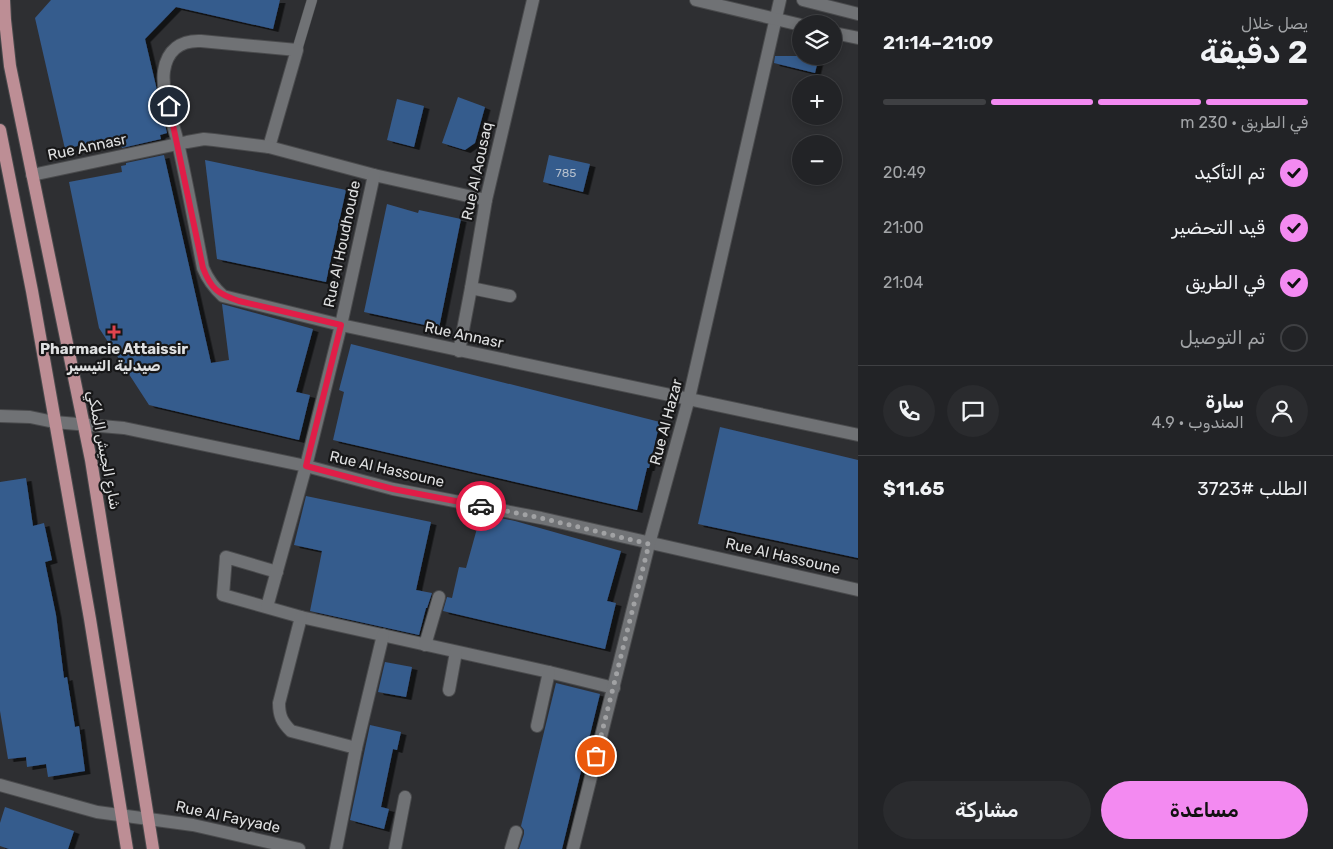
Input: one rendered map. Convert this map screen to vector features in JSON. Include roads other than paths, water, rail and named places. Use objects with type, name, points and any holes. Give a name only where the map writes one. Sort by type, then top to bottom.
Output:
[{"type":"main road","name":"شارع الجيش الملكي","points":[[4,0],[10,66],[91,460],[153,849]]},
{"type":"main road","points":[[0,130],[32,291],[90,619],[127,849]]},
{"type":"street","name":"Rue Al Aousaq","points":[[459,350],[486,200],[533,0]]},
{"type":"street","points":[[696,0],[792,23]]},
{"type":"street","name":"Rue Al Hazar","points":[[573,849],[649,544],[690,398],[780,0]]},
{"type":"street","points":[[803,0],[858,14]]},
{"type":"street","points":[[842,35],[858,38]]},
{"type":"street","name":"Rue Annasr","points":[[297,50],[192,40],[177,46],[168,60],[164,77],[203,268],[208,281],[223,296],[341,325],[858,435]]},
{"type":"street","points":[[270,147],[297,50]]},
{"type":"street","name":"Rue Annasr","points":[[32,175],[204,139],[270,147],[374,175],[486,200]]},
{"type":"street","name":"Rue Al Houdhoude","points":[[267,607],[306,466],[341,325],[374,175]]},
{"type":"street","points":[[471,288],[510,296]]},
{"type":"street","name":"Rue Al Hassoune","points":[[0,416],[30,417],[54,422],[124,428],[306,466],[393,489],[541,518],[858,590]]},
{"type":"street","points":[[277,572],[226,557],[223,595],[301,617],[614,688]]},
{"type":"street","points":[[426,645],[439,597]]},
{"type":"street","points":[[301,617],[279,703],[279,715],[283,724],[292,731],[356,748]]},
{"type":"street","points":[[336,849],[356,748],[383,635]]},
{"type":"street","points":[[448,690],[456,652]]},
{"type":"street","points":[[537,726],[549,672]]},
{"type":"street","name":"Rue Al Fayyade","points":[[0,785],[97,812],[193,825],[299,849]]},
{"type":"street","points":[[395,849],[405,797]]},
{"type":"street","points":[[511,849],[516,832]]},
{"type":"lane","points":[[297,50],[312,0]]},
{"type":"place","name":"Pharmacie Attaissir صيدلية التيسير","points":[[114,332]]}]
